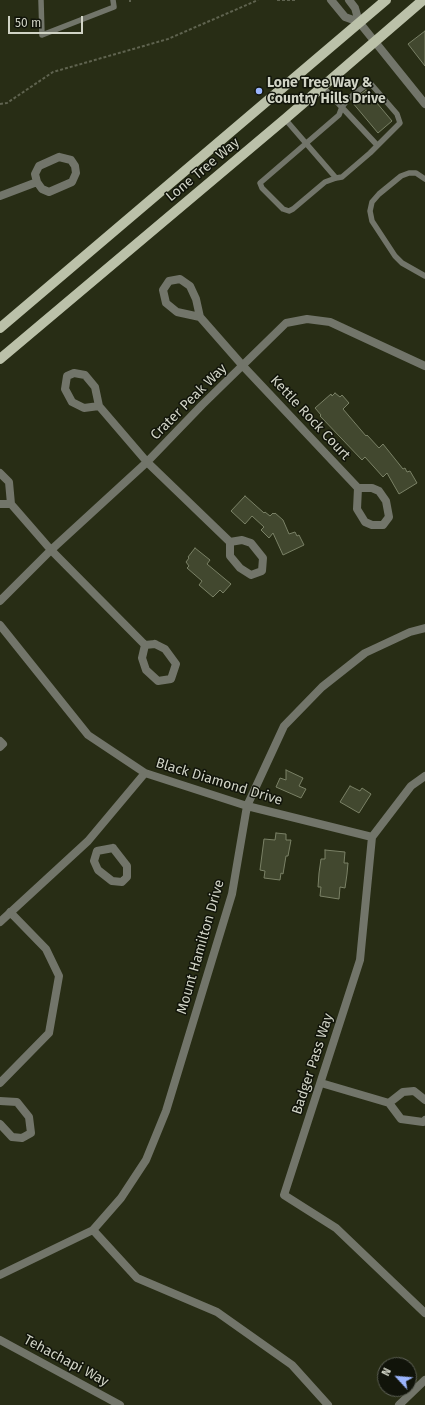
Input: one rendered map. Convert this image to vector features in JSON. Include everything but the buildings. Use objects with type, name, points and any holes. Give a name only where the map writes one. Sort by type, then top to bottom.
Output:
[{"type":"main road","name":"Lone Tree Way","points":[[0,328],[386,0]]},
{"type":"main road","name":"Lone Tree Way","points":[[0,359],[423,0]]},
{"type":"street","points":[[331,0],[345,17],[359,22]]},
{"type":"street","points":[[349,0],[355,8],[359,22],[425,104]]},
{"type":"street","points":[[59,157],[71,160],[75,166],[76,173],[72,182],[49,192],[42,189],[37,182],[35,174],[39,166],[59,157]]},
{"type":"street","points":[[0,196],[37,182]]},
{"type":"street","points":[[180,280],[190,286],[196,299],[200,317],[177,312],[166,303],[163,290],[168,281],[180,280]]},
{"type":"street","name":"Kettle Rock Court","points":[[200,317],[243,366],[358,488]]},
{"type":"street","name":"Crater Peak Way","points":[[0,601],[51,550],[148,462],[202,405],[286,323],[306,319],[330,322],[425,366]]},
{"type":"street","points":[[99,406],[84,408],[72,402],[65,389],[67,376],[74,373],[85,375],[95,387],[99,406],[148,462],[230,542],[230,556],[240,568],[251,575],[262,571],[262,558],[256,548],[242,540],[230,542]]},
{"type":"street","points":[[0,473],[10,482],[11,504],[51,550],[146,645]]},
{"type":"street","points":[[358,488],[372,488],[379,490],[386,501],[389,517],[383,525],[372,525],[365,522],[357,509],[358,488]]},
{"type":"street","points":[[0,504],[11,504]]},
{"type":"street","name":"Black Diamond Drive","points":[[0,625],[88,735],[145,773],[247,806],[372,837]]},
{"type":"street","name":"Mount Hamilton Drive","points":[[0,1275],[93,1230],[121,1198],[146,1160],[166,1111],[232,894],[247,806],[284,726],[322,687],[366,653],[410,632],[425,628]]},
{"type":"street","points":[[155,644],[165,650],[176,664],[171,679],[158,681],[146,670],[142,658],[146,645],[155,644]]},
{"type":"street","points":[[0,922],[88,841],[145,773]]},
{"type":"street","points":[[372,837],[411,786],[425,776]]},
{"type":"street","name":"Badger Pass Way","points":[[372,837],[360,960],[284,1195],[336,1228],[425,1313]]},
{"type":"street","points":[[88,841],[97,851]]},
{"type":"street","points":[[113,848],[127,866],[127,877],[122,882],[112,881],[98,870],[94,861],[97,851],[113,848]]},
{"type":"street","points":[[0,1083],[50,1033],[59,976],[46,949],[10,912]]},
{"type":"street","points":[[321,1083],[389,1104],[401,1119],[422,1122],[425,1120]]},
{"type":"street","points":[[389,1104],[403,1092],[414,1091],[425,1100]]},
{"type":"street","points":[[0,1101],[17,1102],[29,1116],[30,1133],[22,1138],[12,1137],[0,1124]]},
{"type":"street","points":[[93,1230],[137,1278],[217,1312],[292,1365],[328,1405]]},
{"type":"street","name":"Tehachapi Way","points":[[0,1340],[120,1405]]},
{"type":"street","points":[[399,1405],[425,1380]]},
{"type":"lane","points":[[41,0],[42,35],[114,7],[113,0]]},
{"type":"lane","points":[[371,84],[397,114],[400,123],[376,145],[370,153],[342,177],[325,182],[289,211],[283,209],[262,188],[260,183],[306,142],[339,116],[342,107],[348,100],[366,85],[371,84]]},
{"type":"lane","points":[[322,86],[376,145]]},
{"type":"lane","points":[[285,118],[336,178]]},
{"type":"lane","points":[[425,179],[416,173],[409,173],[401,176],[379,194],[372,202],[370,211],[372,221],[395,256],[402,263],[425,276]]},
{"type":"path","points":[[0,104],[7,103],[53,72],[168,39],[258,0]]},
{"type":"path","points":[[277,0],[295,0]]},
{"type":"place","name":"Lone Tree Way & Country Hills Drive","points":[[259,91]]}]
